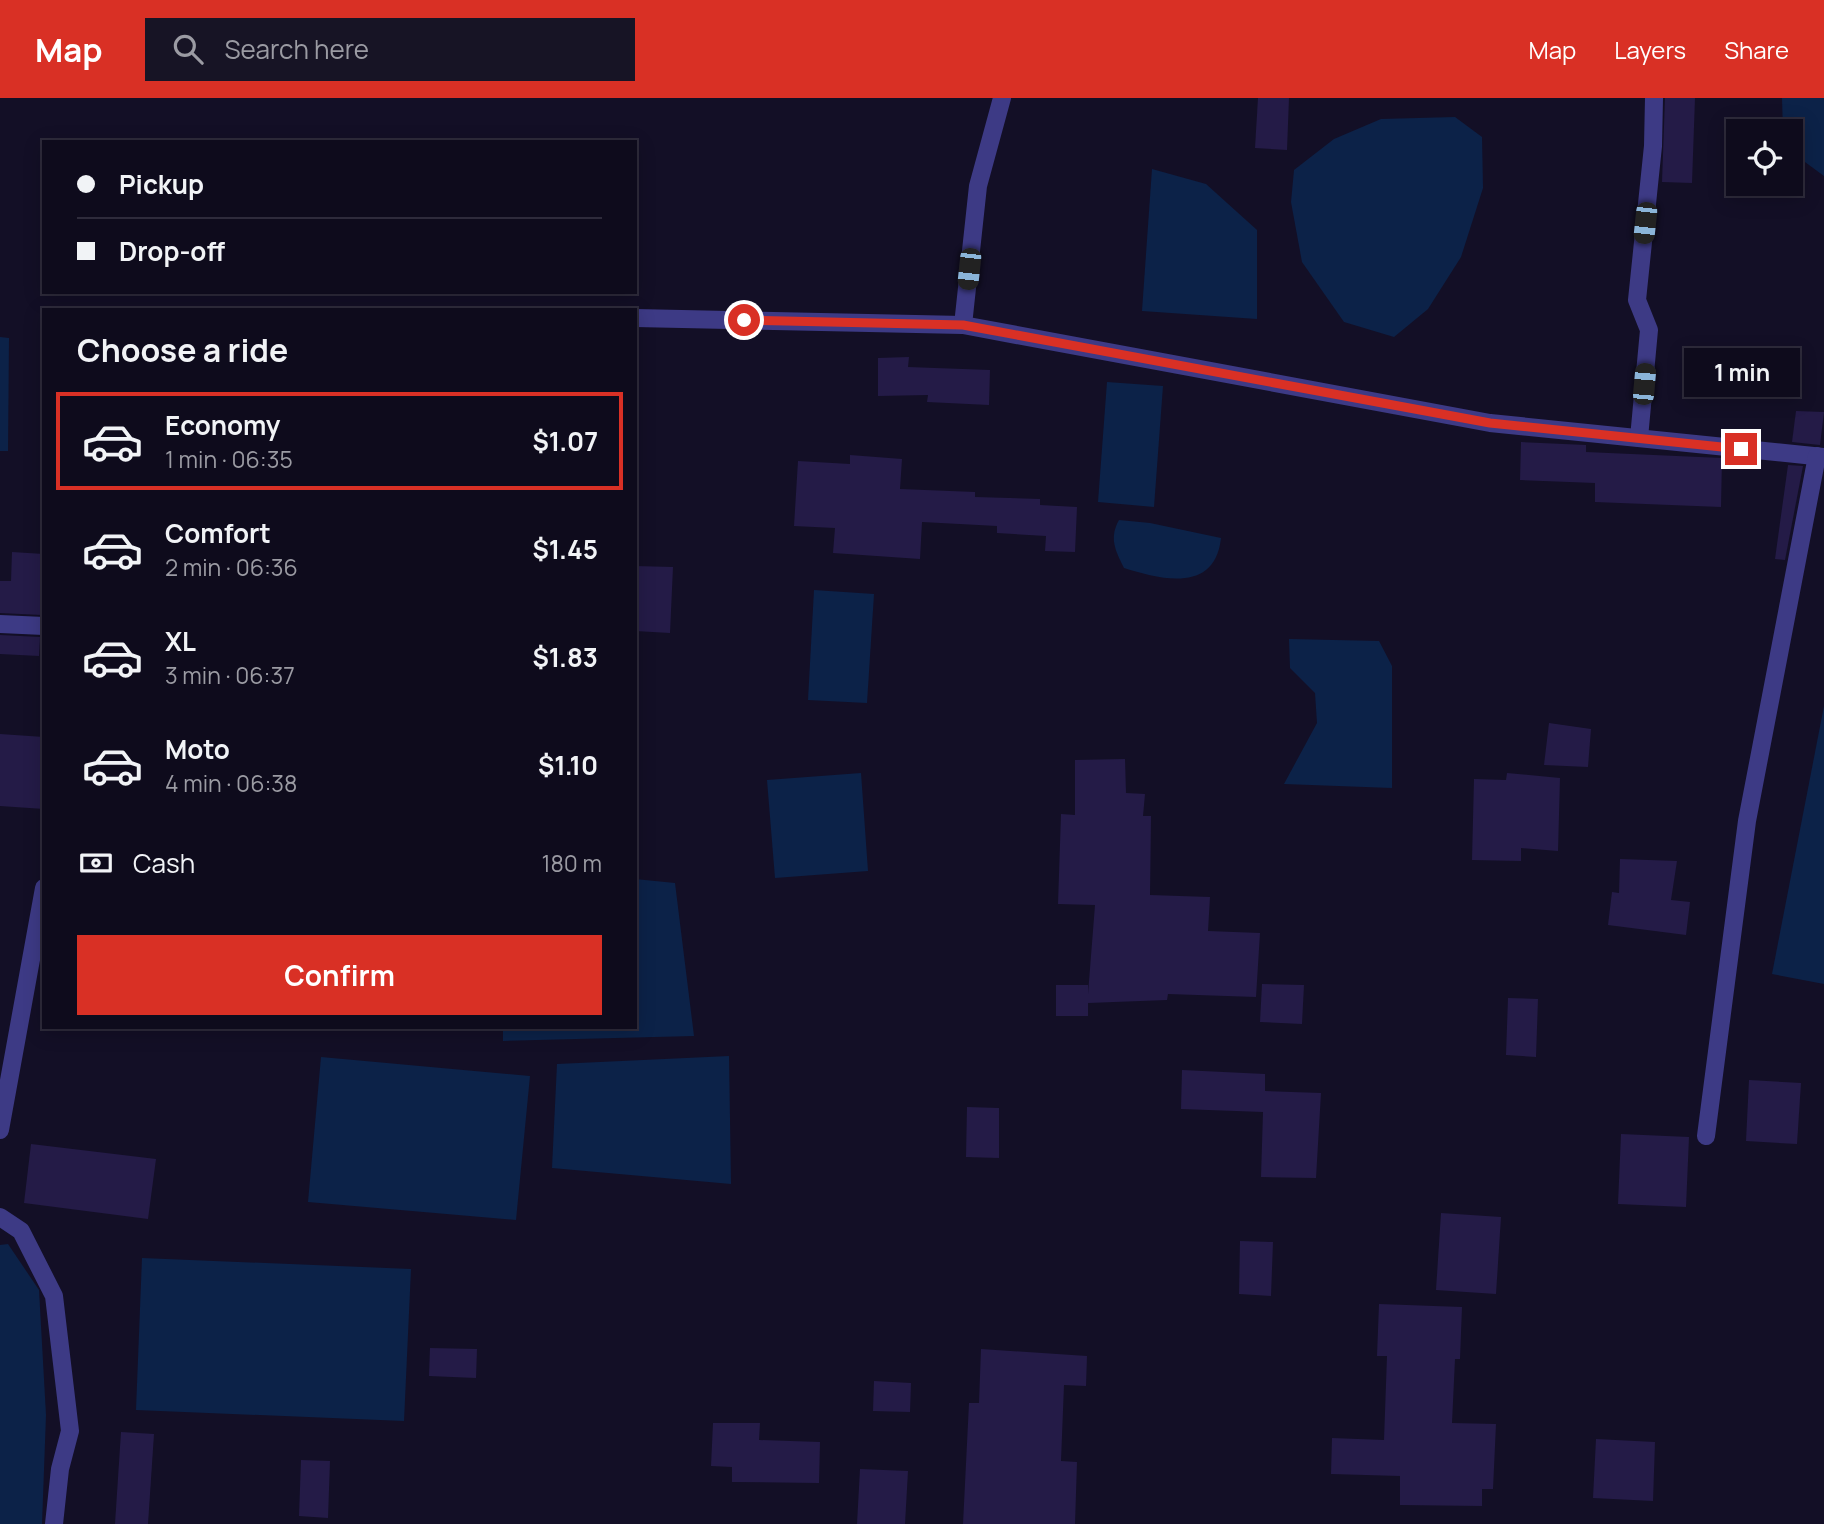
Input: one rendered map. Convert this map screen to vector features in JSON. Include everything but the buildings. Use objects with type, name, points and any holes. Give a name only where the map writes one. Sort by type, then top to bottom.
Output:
[{"type":"street","points":[[963,325],[978,186],[1002,98]]},
{"type":"street","points":[[1639,438],[1649,330],[1637,300],[1653,146],[1654,98]]},
{"type":"street","points":[[637,317],[963,325],[1490,423],[1820,456],[1747,821],[1706,1136]]},
{"type":"street","points":[[0,624],[42,626]]},
{"type":"street","points":[[0,1130],[42,899]]},
{"type":"street","points":[[0,1216],[21,1231],[54,1296],[70,1431],[60,1469],[54,1524]]},
{"type":"water","points":[[1782,98],[1824,98],[1824,176],[1803,161],[1803,119],[1783,119]]},
{"type":"water","points":[[1455,117],[1482,137],[1483,188],[1461,257],[1428,309],[1394,337],[1344,322],[1302,262],[1291,202],[1294,170],[1334,139],[1381,119]]},
{"type":"water","points":[[1152,169],[1206,184],[1257,230],[1257,319],[1142,311]]},
{"type":"water","points":[[0,337],[9,338],[8,451],[0,451]]},
{"type":"water","points":[[1107,382],[1163,386],[1154,507],[1098,502]]},
{"type":"water","points":[[1119,520],[1150,523],[1221,538],[1217,556],[1209,568],[1198,575],[1185,578],[1154,576],[1124,568],[1114,544],[1114,533]]},
{"type":"water","points":[[814,590],[874,594],[867,703],[808,700]]},
{"type":"water","points":[[1289,639],[1379,641],[1392,666],[1392,788],[1284,784],[1317,723],[1315,693],[1290,668]]},
{"type":"water","points":[[1824,706],[1824,984],[1772,974]]},
{"type":"water","points":[[861,773],[868,871],[775,878],[767,780]]},
{"type":"water","points":[[637,879],[675,883],[694,1036],[503,1041],[503,1029],[637,1029]]},
{"type":"water","points":[[729,1056],[731,1184],[552,1168],[557,1064]]},
{"type":"water","points":[[321,1057],[530,1076],[516,1220],[308,1202]]},
{"type":"water","points":[[8,1244],[39,1290],[46,1415],[42,1524],[0,1524],[0,1245]]},
{"type":"water","points":[[142,1258],[411,1269],[404,1421],[136,1410]]},
{"type":"route","points":[[744,320],[963,325],[1490,423],[1741,449]]}]
